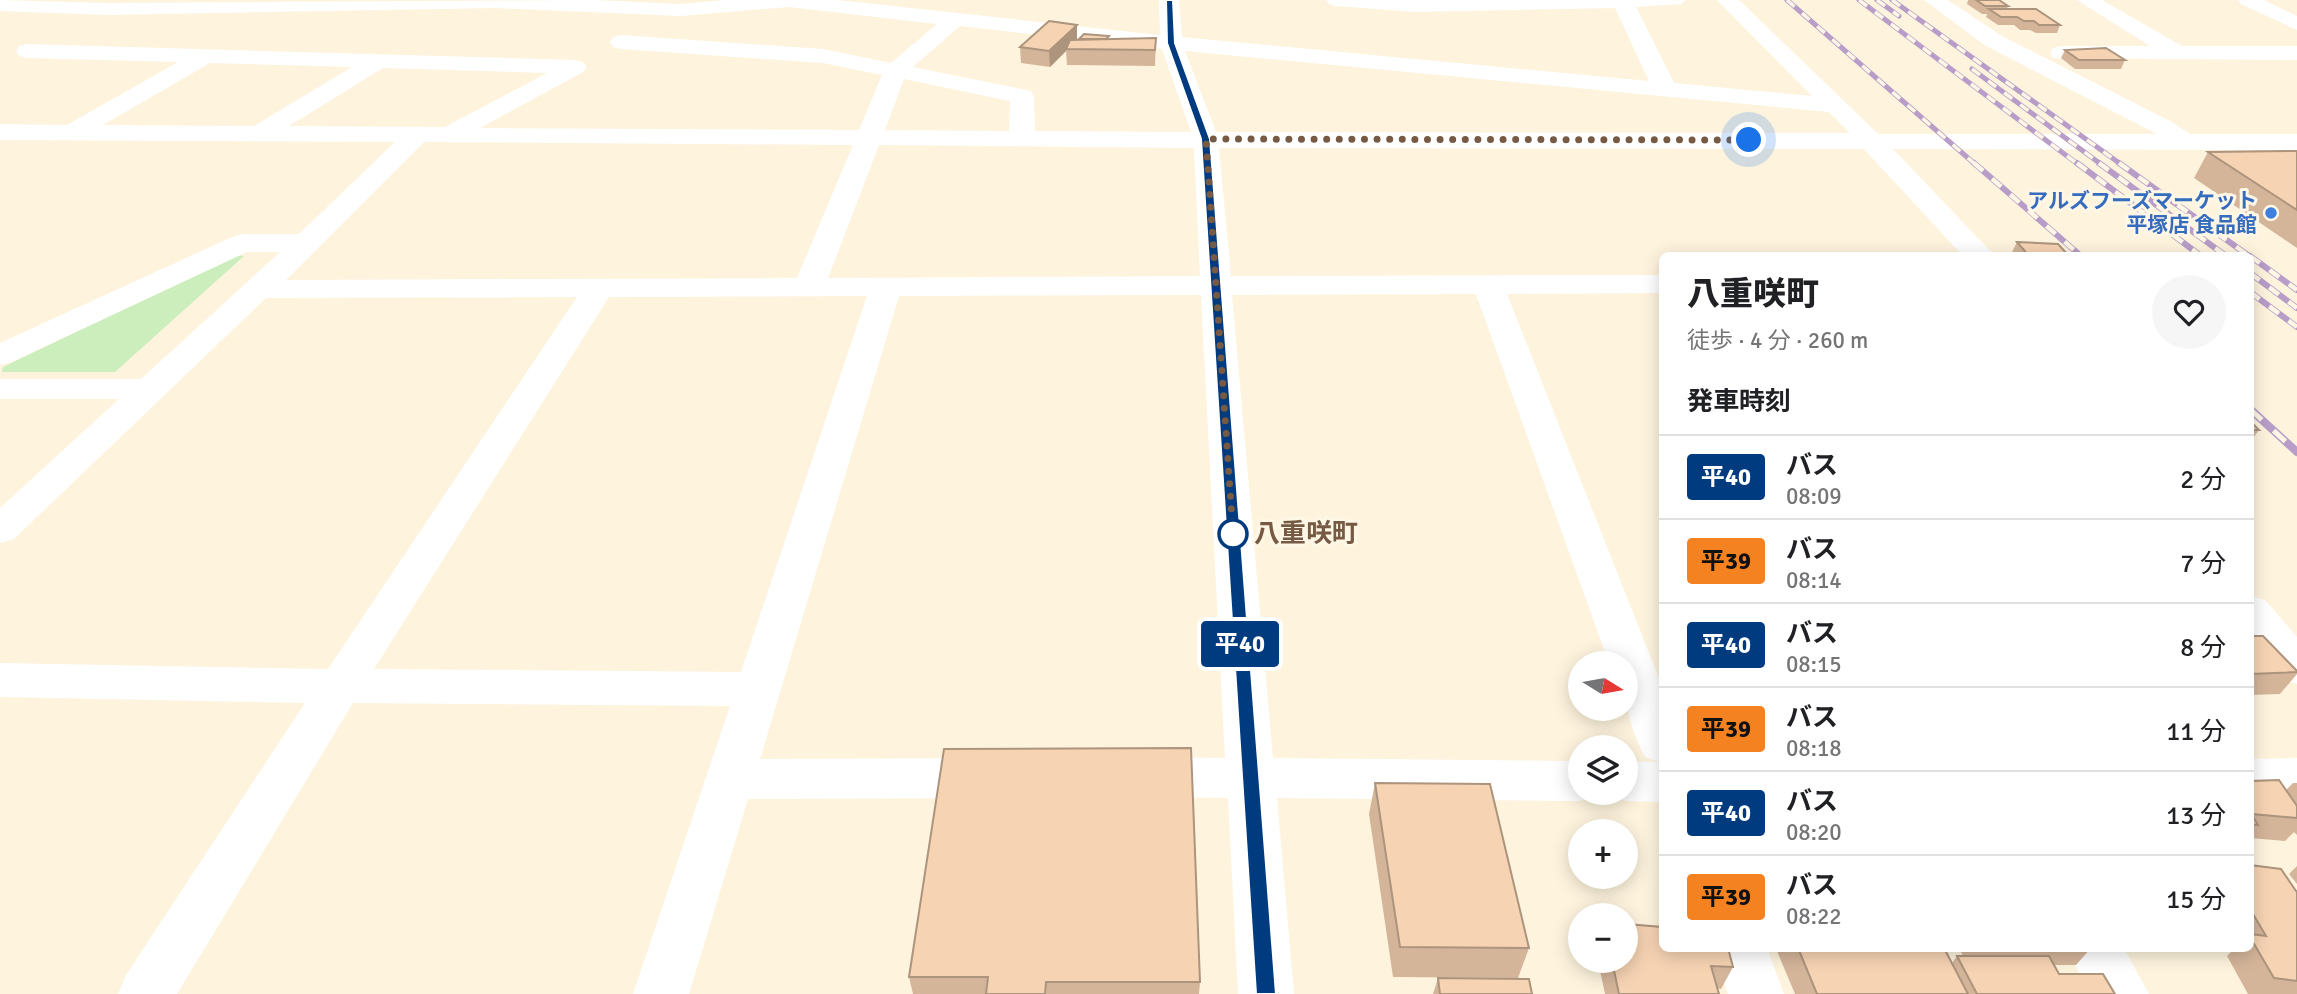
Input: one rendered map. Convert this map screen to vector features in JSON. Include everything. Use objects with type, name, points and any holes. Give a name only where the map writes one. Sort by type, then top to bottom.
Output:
[{"type":"street","points":[[450,134],[681,10],[709,0]]},
{"type":"street","points":[[1169,0],[1171,43],[1206,139],[1266,994]]},
{"type":"street","points":[[1336,0],[1376,3],[1675,0]]},
{"type":"street","points":[[1727,0],[1855,124],[1976,252]]},
{"type":"street","points":[[1934,0],[1994,41],[2163,127],[2201,153],[2221,159],[2297,160]]},
{"type":"street","points":[[2087,0],[2178,53]]},
{"type":"street","points":[[2248,0],[2297,24]]},
{"type":"street","points":[[0,5],[66,5],[106,9],[235,3],[394,1],[495,2],[681,10],[789,1],[1171,43],[1833,105]]},
{"type":"street","points":[[1623,1],[1665,89]]},
{"type":"street","points":[[1354,60],[1360,31],[1376,3]]},
{"type":"street","points":[[106,9],[18,56],[204,57],[575,67]]},
{"type":"street","points":[[809,287],[896,70],[957,18]]},
{"type":"street","points":[[621,42],[823,56],[1022,96],[1022,138]]},
{"type":"street","points":[[2020,53],[2297,53]]},
{"type":"street","points":[[73,132],[204,57]]},
{"type":"street","points":[[262,132],[377,62]]},
{"type":"street","points":[[1206,139],[1302,122],[1855,124]]},
{"type":"street","points":[[2163,127],[2297,128]]},
{"type":"street","points":[[0,132],[2297,142]]},
{"type":"street","points":[[0,530],[307,243],[418,134]]},
{"type":"street","points":[[1206,139],[1268,150],[1883,154]]},
{"type":"street","points":[[0,355],[242,243],[307,243]]},
{"type":"street","points":[[257,289],[1659,284]]},
{"type":"street","points":[[1488,285],[1659,736]]},
{"type":"street","points":[[661,994],[886,287]]},
{"type":"street","points":[[146,994],[340,687],[599,288]]},
{"type":"street","points":[[0,389],[151,389]]},
{"type":"street","points":[[2254,616],[2297,667]]},
{"type":"street","points":[[0,680],[340,687],[757,689]]},
{"type":"street","points":[[1092,778],[1250,776],[1568,781]]},
{"type":"street","points":[[730,779],[1036,778]]},
{"type":"street","points":[[2254,779],[2297,778]]},
{"type":"street","points":[[1638,781],[1659,782]]},
{"type":"street","points":[[1740,952],[1756,994]]},
{"type":"street","points":[[2095,952],[2121,994]]},
{"type":"green space","points":[[235,255],[244,256],[115,372],[2,372],[3,367]]},
{"type":"building","points":[[1976,0],[1999,0],[2008,6],[1985,6]]},
{"type":"building","points":[[1989,9],[2036,9],[2060,25],[2039,25],[2017,17],[2001,17]]},
{"type":"building","points":[[1049,21],[1077,25],[1049,51],[1020,47]]},
{"type":"building","points":[[1084,34],[1109,36],[1106,39],[1079,39]]},
{"type":"building","points":[[1156,38],[1155,50],[1066,49],[1070,40]]},
{"type":"building","points":[[2106,48],[2125,60],[2079,60],[2065,50]]},
{"type":"building","points":[[2297,151],[2297,210],[2208,152]]},
{"type":"building","points":[[2017,242],[2058,244],[2065,252],[2026,252]]},
{"type":"building","points":[[2254,636],[2263,636],[2297,672],[2254,674]]},
{"type":"building","points":[[1191,748],[1200,982],[1046,982],[1045,994],[986,994],[988,977],[909,977],[944,749]]},
{"type":"building","points":[[2279,780],[2297,806],[2297,818],[2254,814],[2254,781]]},
{"type":"building","points":[[1375,783],[1490,784],[1529,948],[1400,947]]},
{"type":"building","points":[[2254,866],[2281,869],[2297,891],[2297,981],[2274,978],[2254,944],[2254,934],[2266,936],[2254,916]]},
{"type":"building","points":[[1638,925],[1659,927],[1659,952],[1729,952],[1733,967],[1711,966],[1719,994],[1619,994],[1615,973],[1638,973]]},
{"type":"building","points":[[1800,952],[1946,952],[1968,994],[1817,994]]},
{"type":"building","points":[[1957,956],[2049,956],[2059,974],[2103,974],[2115,994],[1977,994]]},
{"type":"building","points":[[1438,978],[1529,979],[1532,994],[1440,994]]},
{"type":"railway","points":[[1787,0],[1976,165]]},
{"type":"railway","points":[[1859,0],[2079,165]]},
{"type":"railway","points":[[1877,0],[1899,16]]},
{"type":"railway","points":[[1892,0],[2122,165]]},
{"type":"railway","points":[[1972,69],[2102,165]]},
{"type":"railway","points":[[1974,163],[2076,252]]},
{"type":"railway","points":[[2077,163],[2196,252]]},
{"type":"railway","points":[[2099,163],[2221,252]]},
{"type":"railway","points":[[2119,163],[2243,252]]},
{"type":"railway","points":[[2254,259],[2297,290]]},
{"type":"railway","points":[[2254,276],[2297,308]]},
{"type":"railway","points":[[2254,295],[2297,327]]},
{"type":"railway","points":[[2254,413],[2297,452]]},
{"type":"bus line","name":"平40","points":[[1169,0],[1171,43],[1206,139],[1266,994]]},
{"type":"place","name":"アルズフーズマーケット 平塚店 食品館","points":[[2271,213]]},
{"type":"place","name":"八重咲町","points":[[1233,534]]},
{"type":"route","points":[[1233,534],[1206,139],[1749,140]]}]
